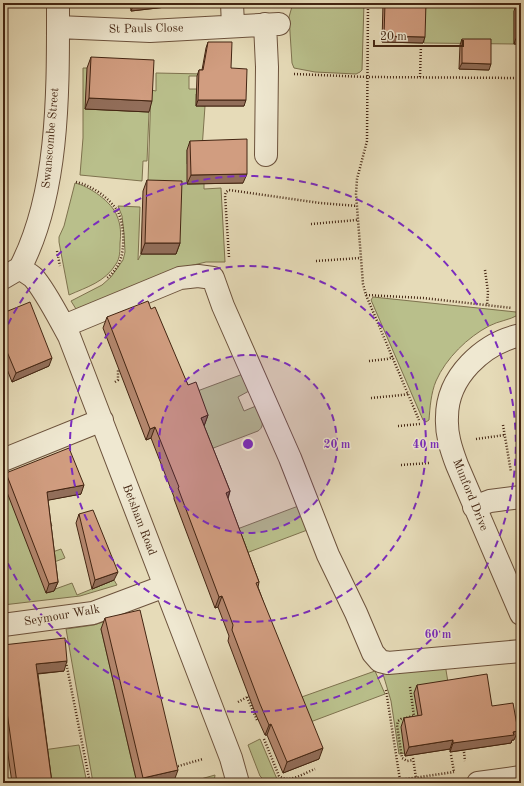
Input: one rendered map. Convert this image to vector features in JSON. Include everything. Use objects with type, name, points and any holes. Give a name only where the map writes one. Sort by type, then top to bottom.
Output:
[{"type":"street","name":"Swanscombe Street","points":[[12,273],[36,232],[48,182],[54,128],[58,3]]},
{"type":"street","points":[[232,3],[233,26]]},
{"type":"street","name":"St Pauls Close","points":[[58,27],[144,31],[272,24],[267,67],[266,155]]},
{"type":"street","name":"Betsham Road","points":[[12,273],[31,276],[38,284],[64,326],[102,420],[231,758],[238,783]]},
{"type":"street","points":[[64,326],[184,277],[198,276],[211,277],[214,279],[223,306],[290,458],[328,555],[356,613],[373,653],[378,660],[385,663],[521,651]]},
{"type":"street","name":"Munford Drive","points":[[521,335],[501,342],[480,355],[467,367],[458,378],[448,402],[446,420],[450,445],[474,507],[521,614]]},
{"type":"street","points":[[3,460],[102,420]]},
{"type":"street","points":[[474,507],[490,501],[517,487]]},
{"type":"street","name":"Seymour Walk","points":[[3,624],[93,613],[165,586]]},
{"type":"street","points":[[469,777],[521,777]]},
{"type":"path","points":[[368,3],[367,141],[356,185],[357,220],[363,284],[366,295],[423,428]]},
{"type":"path","points":[[420,44],[420,77]]},
{"type":"path","points":[[75,182],[84,184],[103,196],[115,207],[121,220],[121,257],[115,269],[104,280]]},
{"type":"path","points":[[214,279],[228,265],[229,262],[225,195],[227,191],[232,190],[320,203],[357,206]]},
{"type":"path","points":[[310,224],[357,220]]},
{"type":"path","points":[[316,262],[360,258]]},
{"type":"path","points":[[485,270],[488,292],[487,306]]},
{"type":"path","points":[[366,295],[423,298],[515,308]]},
{"type":"path","points":[[369,361],[393,357]]},
{"type":"path","points":[[371,398],[402,396],[408,394]]},
{"type":"path","points":[[398,426],[410,426],[421,423]]},
{"type":"path","points":[[503,425],[517,487]]},
{"type":"path","points":[[470,440],[505,434]]},
{"type":"path","points":[[402,465],[434,463]]},
{"type":"path","points":[[59,618],[90,783]]},
{"type":"path","points":[[406,661],[414,714],[412,717],[400,719],[397,724],[402,758],[407,761],[413,759],[416,778]]},
{"type":"path","points":[[385,663],[380,671],[388,698],[400,780]]},
{"type":"path","points":[[236,703],[256,692]]},
{"type":"path","points":[[247,696],[256,720]]},
{"type":"path","points":[[264,739],[278,776],[281,778],[289,779],[314,769]]},
{"type":"path","points":[[451,755],[454,772]]},
{"type":"path","points":[[175,767],[208,758]]},
{"type":"path","points":[[379,783],[454,772],[469,777]]},
{"type":"path","points":[[279,783],[281,778]]},
{"type":"green space","points":[[293,3],[364,3],[362,70],[360,72],[356,74],[315,72],[294,68],[292,63],[289,17]]},
{"type":"green space","points":[[424,3],[517,3],[517,11],[514,11],[514,44],[424,43]]},
{"type":"green space","points":[[83,68],[87,68],[149,112],[147,161],[143,161],[142,181],[80,175],[83,138]]},
{"type":"green space","points":[[156,73],[205,74],[205,76],[189,76],[189,89],[205,89],[196,94],[196,105],[205,106],[202,149],[187,150],[187,164],[204,164],[204,189],[221,188],[225,262],[206,262],[185,267],[76,309],[71,301],[102,285],[111,277],[123,260],[125,252],[124,233],[122,216],[118,206],[140,207],[138,260],[141,254],[148,182],[151,90],[156,91]]},
{"type":"green space","points":[[75,183],[87,187],[110,205],[118,219],[121,233],[119,257],[112,270],[101,280],[69,295],[59,237],[64,226]]},
{"type":"green space","points":[[373,297],[516,312],[518,315],[493,324],[473,336],[458,349],[440,372],[436,381],[430,405],[429,420],[426,422],[423,420],[371,300]]},
{"type":"green space","points":[[243,374],[249,391],[238,397],[244,411],[256,406],[262,419],[261,429],[203,452],[192,393]]},
{"type":"green space","points":[[35,483],[52,526],[28,535],[33,559],[61,549],[65,558],[38,568],[47,592],[72,583],[77,595],[114,580],[117,585],[80,596],[3,605],[3,486],[7,494]]},
{"type":"green space","points":[[301,505],[310,529],[241,555],[232,531]]},
{"type":"green space","points":[[106,621],[101,629],[137,783],[93,783],[66,629],[94,625]]},
{"type":"green space","points":[[445,664],[454,719],[405,753],[399,754],[391,701],[383,674],[394,667]]},
{"type":"green space","points":[[375,671],[385,694],[305,724],[296,699]]},
{"type":"green space","points":[[260,739],[277,779],[274,783],[267,783],[260,776],[248,745]]},
{"type":"green space","points":[[79,745],[87,783],[47,783],[43,750]]},
{"type":"green space","points":[[215,775],[214,783],[167,783],[174,781],[190,782]]},
{"type":"building","points":[[385,3],[426,3],[425,37],[384,36]]},
{"type":"building","points":[[519,3],[521,3],[521,38],[516,38],[516,5],[519,5]]},
{"type":"building","points":[[462,39],[491,39],[491,64],[462,63]]},
{"type":"building","points":[[208,42],[232,42],[231,68],[247,69],[246,100],[198,100],[199,70],[203,70]]},
{"type":"building","points":[[91,57],[154,60],[152,101],[89,98]]},
{"type":"building","points":[[247,139],[247,174],[191,175],[190,141]]},
{"type":"building","points":[[147,180],[182,181],[180,243],[145,243]]},
{"type":"building","points":[[148,301],[151,309],[155,307],[188,385],[196,382],[208,415],[201,418],[230,491],[226,493],[259,582],[256,583],[323,748],[287,762],[271,724],[269,725],[260,704],[232,630],[233,625],[222,596],[219,597],[178,488],[179,487],[155,427],[150,429],[107,317]]},
{"type":"building","points":[[30,302],[52,358],[16,373],[5,347],[3,348],[3,313]]},
{"type":"building","points":[[69,448],[84,485],[47,492],[58,582],[49,584],[6,473]]},
{"type":"building","points":[[93,510],[118,572],[95,580],[79,514]]},
{"type":"building","points":[[140,610],[178,770],[143,778],[105,618]]},
{"type":"building","points":[[65,638],[67,661],[36,664],[52,783],[17,783],[5,698],[3,699],[3,645]]},
{"type":"building","points":[[487,674],[492,706],[513,703],[518,731],[513,732],[514,735],[453,743],[453,740],[409,747],[404,718],[422,715],[417,685]]}]
